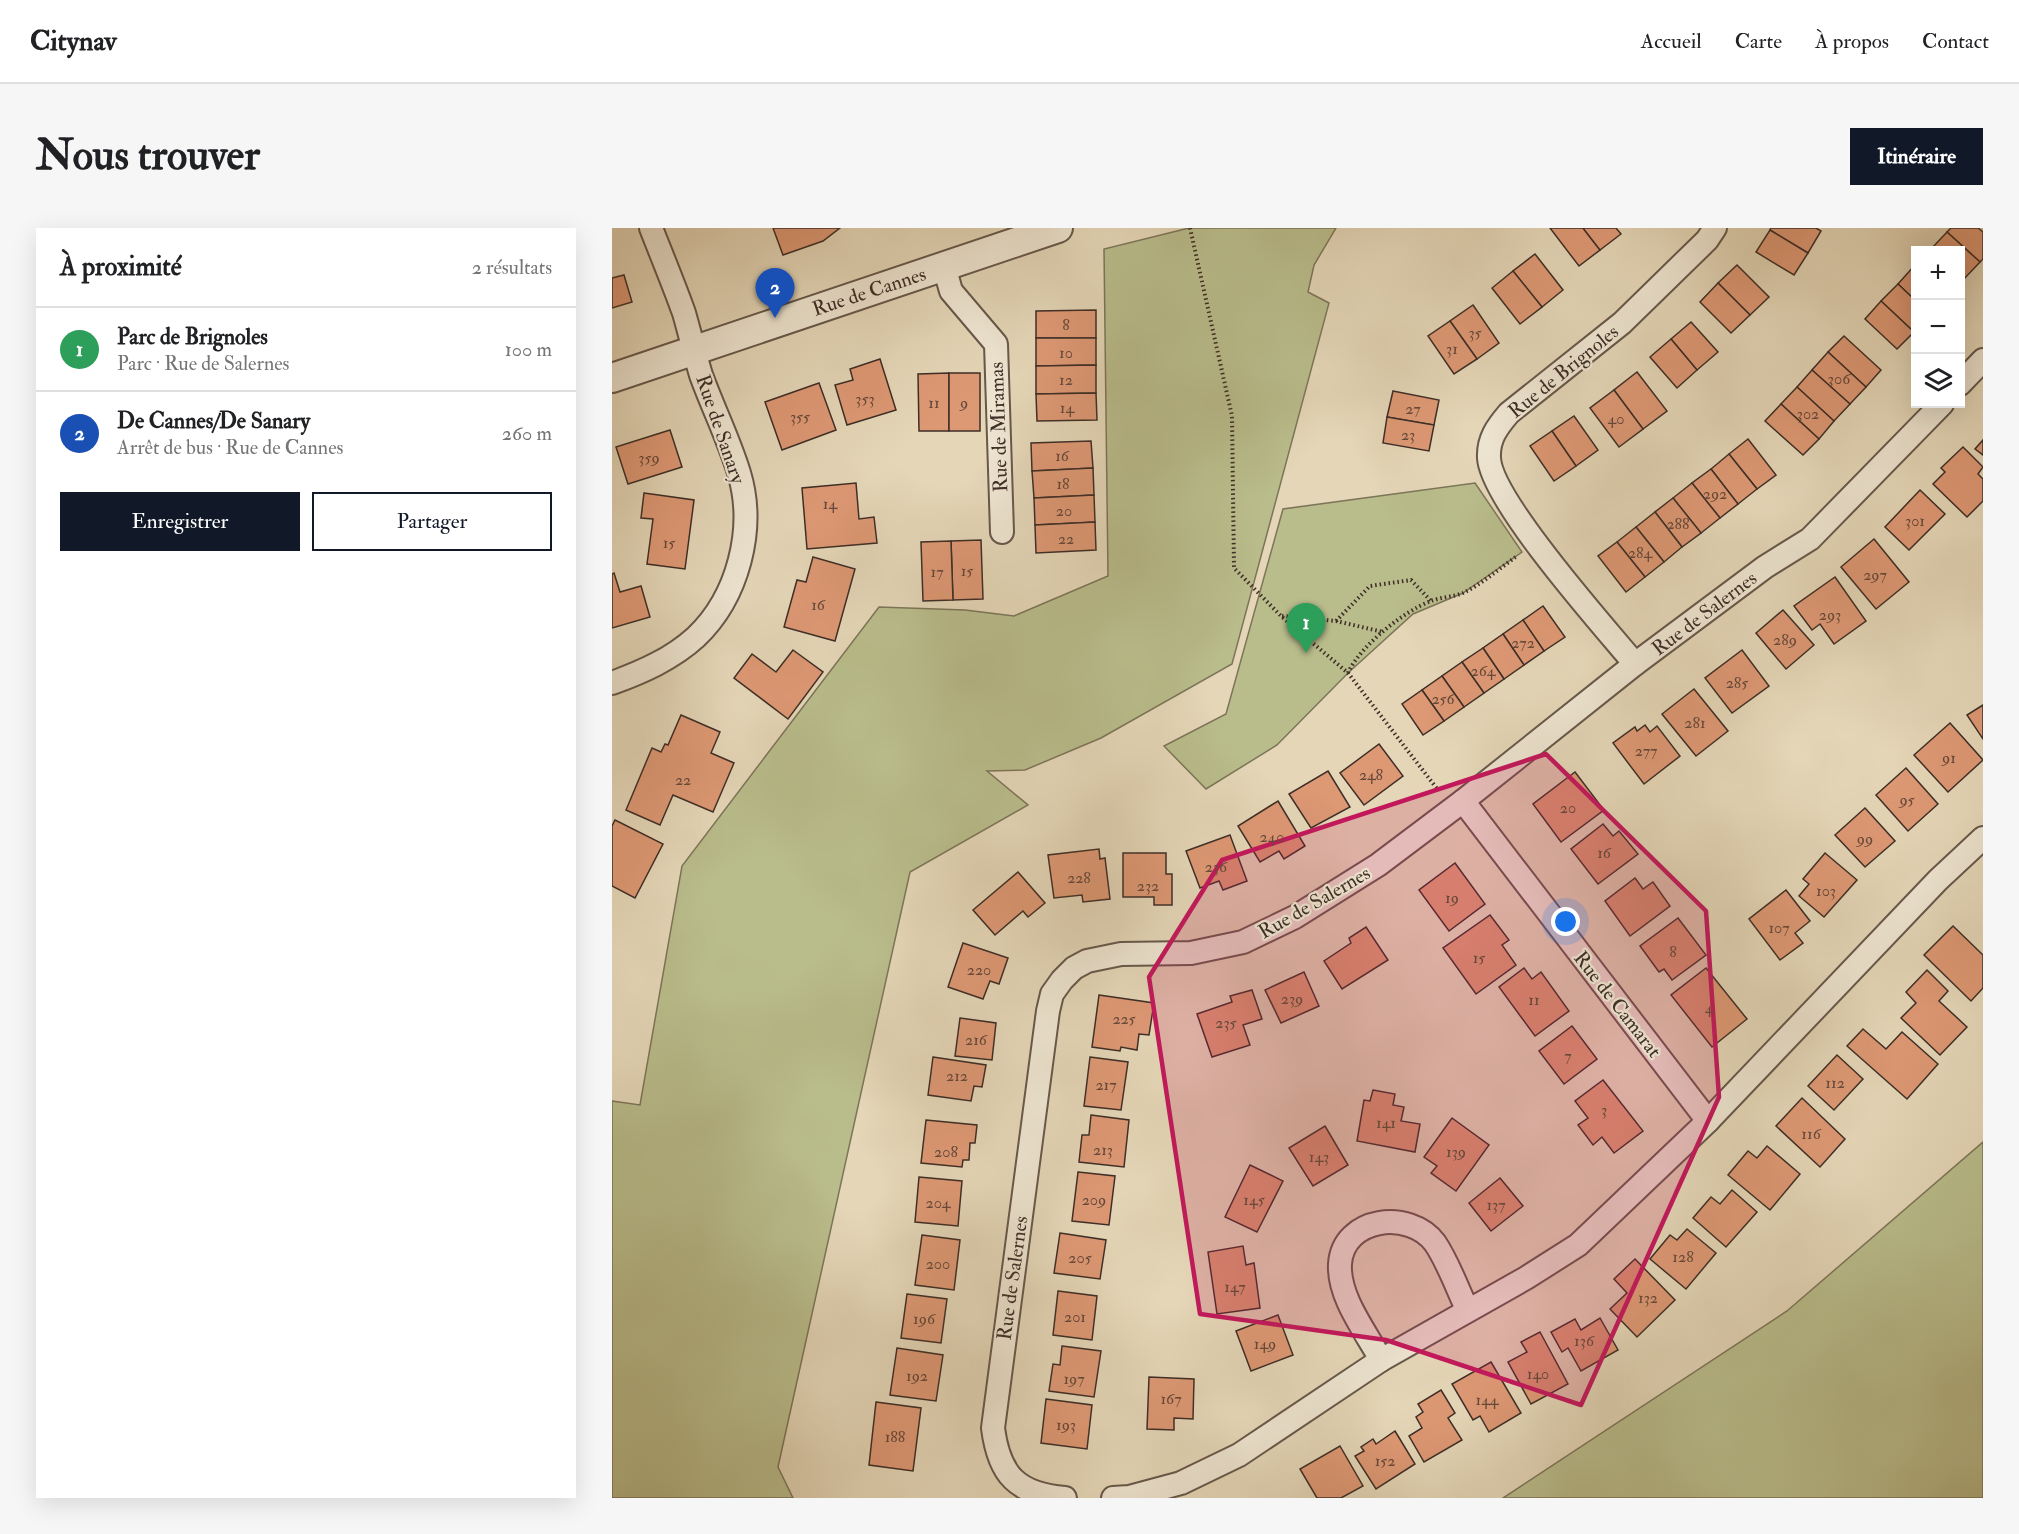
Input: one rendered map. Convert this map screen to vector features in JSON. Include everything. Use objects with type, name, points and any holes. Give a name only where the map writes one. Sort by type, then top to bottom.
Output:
[{"type":"street","name":"Rue de Sanary","points":[[612,683],[645,671],[694,639],[716,615],[739,563],[746,533],[740,474],[702,377],[651,228]]},
{"type":"street","name":"Rue de Cannes","points":[[612,378],[1058,228]]},
{"type":"street","name":"Rue de Brignoles","points":[[1635,664],[1536,542],[1501,492],[1492,475],[1489,459],[1490,441],[1497,427],[1509,413],[1622,323],[1706,232]]},
{"type":"street","name":"Rue de Miramas","points":[[944,266],[951,291],[996,344],[1002,532]]},
{"type":"street","points":[[1965,379],[1983,360]]},
{"type":"street","name":"Rue de Salernes","points":[[1065,1498],[1034,1492],[1019,1485],[1007,1474],[1000,1460],[993,1428],[1052,994],[1074,968],[1087,961],[1121,954],[1165,955],[1219,948],[1266,932],[1337,892],[1458,805],[1635,664],[1765,567],[1810,539],[1938,408]]},
{"type":"street","name":"Rue de Camarat","points":[[1458,805],[1708,1121]]},
{"type":"street","points":[[1113,1498],[1129,1497],[1181,1483],[1239,1455],[1381,1360],[1467,1309],[1526,1278],[1578,1245],[1708,1121],[1938,880],[1983,838]]},
{"type":"street","points":[[1381,1360],[1345,1295],[1341,1280],[1340,1263],[1344,1248],[1353,1234],[1369,1224],[1388,1222],[1406,1224],[1422,1232],[1435,1243],[1467,1309]]},
{"type":"path","points":[[1190,228],[1232,416],[1234,568],[1281,616],[1348,673],[1458,805]]},
{"type":"path","points":[[1348,673],[1352,665],[1383,632],[1431,601],[1463,593],[1536,542]]},
{"type":"path","points":[[1336,621],[1370,586],[1411,580],[1431,601]]},
{"type":"path","points":[[1281,616],[1336,621],[1383,632]]},
{"type":"highlighted area","points":[[1546,754],[1706,911],[1719,1097],[1581,1405],[1386,1340],[1200,1314],[1149,977],[1222,860]]},
{"type":"green space","points":[[1189,228],[1336,228],[1314,265],[1308,292],[1329,303],[1232,664],[1101,738],[1025,770],[987,771],[1028,805],[910,872],[778,1467],[793,1498],[612,1498],[612,1101],[640,1105],[682,866],[879,607],[965,610],[1014,616],[1108,576],[1104,249]]},
{"type":"green space","points":[[1475,483],[1522,552],[1463,593],[1413,614],[1348,673],[1277,745],[1206,789],[1164,746],[1226,714],[1283,509]]},
{"type":"green space","points":[[1983,1142],[1983,1498],[1503,1498],[1787,1311]]},
{"type":"building","points":[[773,228],[840,228],[823,241],[783,255]]},
{"type":"building","points":[[1550,228],[1583,228],[1600,250],[1579,266]]},
{"type":"building","points":[[1583,228],[1616,228],[1621,234],[1600,250]]},
{"type":"building","points":[[1771,228],[1816,228],[1821,231],[1808,253],[1770,230]]},
{"type":"building","points":[[1951,228],[1978,228],[1983,232],[1983,259],[1980,262],[1947,232]]},
{"type":"building","points":[[1770,230],[1808,253],[1794,275],[1756,252]]},
{"type":"building","points":[[1947,232],[1962,246],[1934,246]]},
{"type":"building","points":[[1965,248],[1980,262],[1965,278]]},
{"type":"building","points":[[1535,254],[1563,290],[1542,307],[1513,271]]},
{"type":"building","points":[[1737,265],[1769,297],[1750,315],[1718,283]]},
{"type":"building","points":[[1911,269],[1911,296],[1898,284]]},
{"type":"building","points":[[1513,271],[1542,307],[1520,324],[1492,288]]},
{"type":"building","points":[[624,275],[632,302],[612,308],[612,278]]},
{"type":"building","points":[[1718,283],[1750,315],[1731,333],[1700,302]]},
{"type":"building","points":[[1898,284],[1911,296],[1911,329],[1881,301]]},
{"type":"building","points":[[1881,301],[1911,329],[1911,335],[1897,349],[1865,319]]},
{"type":"building","points":[[1473,305],[1499,343],[1477,359],[1450,321]]},
{"type":"building","points":[[1096,310],[1096,338],[1036,338],[1036,311]]},
{"type":"building","points":[[1450,321],[1477,359],[1454,374],[1428,336]]},
{"type":"building","points":[[1691,322],[1718,352],[1697,370],[1671,339]]},
{"type":"building","points":[[1844,336],[1881,370],[1866,387],[1828,352]]},
{"type":"building","points":[[1036,338],[1096,338],[1096,365],[1036,366]]},
{"type":"building","points":[[1671,339],[1697,370],[1677,388],[1650,357]]},
{"type":"building","points":[[1828,352],[1866,387],[1850,404],[1812,370]]},
{"type":"building","points":[[880,359],[896,410],[847,425],[835,385],[853,380],[850,369]]},
{"type":"building","points":[[1096,365],[1096,393],[1036,394],[1036,366]]},
{"type":"building","points":[[1812,370],[1850,404],[1834,421],[1797,387]]},
{"type":"building","points":[[1637,372],[1667,411],[1643,429],[1614,390]]},
{"type":"building","points":[[949,373],[949,431],[919,431],[918,374]]},
{"type":"building","points":[[949,373],[980,373],[980,431],[949,431]]},
{"type":"building","points":[[819,383],[836,430],[782,450],[765,402]]},
{"type":"building","points":[[1797,387],[1834,421],[1819,439],[1781,404]]},
{"type":"building","points":[[1614,390],[1643,429],[1619,447],[1590,408]]},
{"type":"building","points":[[1393,391],[1439,400],[1434,425],[1387,417]]},
{"type":"building","points":[[1096,393],[1097,420],[1037,421],[1036,394]]},
{"type":"building","points":[[1781,404],[1819,439],[1803,455],[1765,421]]},
{"type":"building","points":[[1574,416],[1598,450],[1576,466],[1552,431]]},
{"type":"building","points":[[1387,417],[1434,425],[1429,451],[1383,443]]},
{"type":"building","points":[[670,430],[682,467],[628,484],[616,447]]},
{"type":"building","points":[[1552,431],[1576,466],[1554,481],[1530,446]]},
{"type":"building","points":[[1748,439],[1776,475],[1757,489],[1729,454]]},
{"type":"building","points":[[1983,440],[1983,455],[1975,449]]},
{"type":"building","points":[[1091,441],[1093,468],[1032,471],[1031,443]]},
{"type":"building","points":[[1963,447],[1983,467],[1978,474],[1983,479],[1983,501],[1967,517],[1933,484],[1945,472],[1941,468]]},
{"type":"building","points":[[1729,454],[1757,489],[1738,504],[1711,469]]},
{"type":"building","points":[[1093,468],[1094,495],[1034,498],[1032,471]]},
{"type":"building","points":[[1711,469],[1738,504],[1720,518],[1692,483]]},
{"type":"building","points":[[856,483],[859,519],[874,517],[877,543],[807,549],[802,488]]},
{"type":"building","points":[[1692,483],[1720,518],[1701,533],[1673,498]]},
{"type":"building","points":[[1920,490],[1945,514],[1909,550],[1885,527]]},
{"type":"building","points":[[644,493],[694,500],[685,569],[647,564],[653,519],[641,518]]},
{"type":"building","points":[[1094,495],[1095,522],[1035,525],[1034,498]]},
{"type":"building","points":[[1673,498],[1701,533],[1682,547],[1655,512]]},
{"type":"building","points":[[1655,512],[1682,547],[1664,562],[1636,527]]},
{"type":"building","points":[[1095,522],[1096,550],[1036,553],[1035,525]]},
{"type":"building","points":[[1636,527],[1664,562],[1645,577],[1617,542]]},
{"type":"building","points":[[1874,539],[1909,582],[1876,609],[1841,567]]},
{"type":"building","points":[[981,540],[983,599],[953,600],[951,541]]},
{"type":"building","points":[[951,541],[953,600],[923,601],[921,542]]},
{"type":"building","points":[[1617,542],[1645,577],[1626,592],[1598,556]]},
{"type":"building","points":[[813,557],[855,569],[835,641],[784,627],[797,580],[806,582]]},
{"type":"building","points":[[614,573],[620,592],[641,586],[650,617],[612,628],[612,574]]},
{"type":"building","points":[[1835,577],[1866,621],[1834,644],[1820,624],[1812,630],[1794,606]]},
{"type":"building","points":[[1543,606],[1565,637],[1544,651],[1523,620]]},
{"type":"building","points":[[1783,610],[1814,645],[1786,669],[1756,633]]},
{"type":"building","points":[[1523,620],[1544,651],[1524,665],[1503,634]]},
{"type":"building","points":[[1503,634],[1524,665],[1504,679],[1483,648]]},
{"type":"building","points":[[1483,648],[1504,679],[1484,693],[1462,662]]},
{"type":"building","points":[[793,650],[823,672],[788,719],[734,678],[752,654],[776,672]]},
{"type":"building","points":[[1742,650],[1769,686],[1732,713],[1705,678]]},
{"type":"building","points":[[1462,662],[1484,693],[1464,707],[1442,676]]},
{"type":"building","points":[[1442,676],[1464,707],[1444,721],[1422,690]]},
{"type":"building","points":[[1694,689],[1728,731],[1696,756],[1662,714]]},
{"type":"building","points":[[1422,690],[1444,721],[1423,735],[1402,704]]},
{"type":"building","points":[[1983,705],[1983,739],[1967,715]]},
{"type":"building","points":[[681,715],[720,732],[711,753],[734,763],[713,812],[673,795],[660,825],[626,810],[652,748],[661,752],[665,744],[668,745]]},
{"type":"building","points":[[1950,723],[1983,760],[1948,792],[1914,755]]},
{"type":"building","points":[[1645,725],[1650,732],[1657,726],[1680,756],[1644,784],[1613,743],[1635,727],[1637,731]]},
{"type":"building","points":[[1379,744],[1403,776],[1364,805],[1340,773]]},
{"type":"building","points":[[1906,768],[1938,804],[1908,831],[1876,795]]},
{"type":"building","points":[[1328,771],[1350,807],[1311,828],[1289,794]]},
{"type":"building","points":[[1575,772],[1604,810],[1561,842],[1533,804]]},
{"type":"building","points":[[1278,801],[1305,846],[1284,859],[1279,851],[1260,862],[1238,826]]},
{"type":"building","points":[[1865,808],[1895,841],[1865,867],[1835,835]]},
{"type":"building","points":[[615,820],[663,844],[635,898],[612,886],[612,826]]},
{"type":"building","points":[[1603,824],[1613,836],[1619,831],[1638,854],[1598,884],[1571,849]]},
{"type":"building","points":[[1230,835],[1247,881],[1223,890],[1219,881],[1200,888],[1186,851]]},
{"type":"building","points":[[1099,849],[1100,859],[1105,858],[1110,899],[1083,902],[1082,895],[1054,898],[1048,855]]},
{"type":"building","points":[[1123,853],[1166,853],[1166,874],[1172,874],[1172,905],[1154,905],[1154,897],[1123,897]]},
{"type":"building","points":[[1825,853],[1857,880],[1824,917],[1799,896],[1809,884],[1803,879]]},
{"type":"building","points":[[1455,863],[1485,904],[1449,931],[1419,890]]},
{"type":"building","points":[[1018,872],[1045,903],[1028,917],[1023,911],[995,935],[973,910]]},
{"type":"building","points":[[1635,878],[1643,889],[1653,882],[1670,906],[1630,936],[1605,901]]},
{"type":"building","points":[[1786,890],[1810,921],[1795,933],[1803,943],[1780,960],[1749,919]]},
{"type":"building","points":[[1490,915],[1509,940],[1502,945],[1516,965],[1476,994],[1443,948]]},
{"type":"building","points":[[1678,918],[1706,955],[1672,980],[1664,969],[1659,972],[1640,946]]},
{"type":"building","points":[[1953,926],[1983,955],[1983,988],[1971,1001],[1924,955]]},
{"type":"building","points":[[1366,927],[1388,960],[1342,989],[1324,961],[1351,943],[1349,938]]},
{"type":"building","points":[[963,943],[1008,958],[999,984],[990,981],[983,999],[948,987]]},
{"type":"building","points":[[1524,968],[1532,979],[1541,972],[1569,1011],[1535,1036],[1499,987]]},
{"type":"building","points":[[1706,968],[1747,1019],[1712,1047],[1671,995]]},
{"type":"building","points":[[1927,970],[1948,991],[1939,1001],[1967,1027],[1940,1055],[1901,1018],[1916,1003],[1906,992]]},
{"type":"building","points":[[1304,972],[1319,1006],[1281,1023],[1265,990]]},
{"type":"building","points":[[1252,990],[1262,1019],[1243,1025],[1250,1045],[1212,1057],[1197,1014],[1232,1002],[1230,996]]},
{"type":"building","points":[[1099,995],[1154,1003],[1149,1035],[1139,1034],[1137,1050],[1121,1047],[1120,1051],[1092,1047]]},
{"type":"building","points":[[960,1018],[996,1023],[992,1060],[955,1056]]},
{"type":"building","points":[[1572,1026],[1597,1059],[1564,1084],[1539,1051]]},
{"type":"building","points":[[1863,1029],[1886,1049],[1902,1032],[1938,1064],[1907,1099],[1847,1046]]},
{"type":"building","points":[[1837,1055],[1863,1079],[1834,1110],[1808,1086]]},
{"type":"building","points":[[933,1057],[986,1065],[982,1087],[974,1086],[971,1101],[928,1095]]},
{"type":"building","points":[[1090,1057],[1128,1062],[1121,1110],[1084,1106]]},
{"type":"building","points":[[1603,1080],[1643,1131],[1614,1153],[1602,1137],[1593,1145],[1578,1125],[1588,1118],[1575,1101]]},
{"type":"building","points":[[1373,1090],[1395,1094],[1393,1105],[1404,1107],[1401,1121],[1420,1124],[1415,1152],[1357,1141],[1364,1100],[1370,1101]]},
{"type":"building","points":[[1802,1098],[1845,1139],[1820,1167],[1776,1126]]},
{"type":"building","points":[[1091,1115],[1129,1120],[1124,1167],[1079,1162],[1082,1135],[1089,1135]]},
{"type":"building","points":[[1452,1118],[1489,1145],[1456,1191],[1431,1173],[1437,1166],[1424,1157]]},
{"type":"building","points":[[926,1120],[977,1125],[975,1143],[970,1143],[969,1160],[963,1160],[962,1167],[921,1163]]},
{"type":"building","points":[[1325,1126],[1348,1165],[1313,1186],[1289,1148]]},
{"type":"building","points":[[1767,1146],[1800,1174],[1770,1210],[1728,1175],[1748,1151],[1757,1158]]},
{"type":"building","points":[[1250,1165],[1283,1181],[1257,1232],[1225,1217]]},
{"type":"building","points":[[1078,1172],[1115,1176],[1109,1225],[1072,1221]]},
{"type":"building","points":[[919,1177],[962,1181],[958,1226],[915,1222]]},
{"type":"building","points":[[1500,1178],[1523,1206],[1491,1231],[1469,1203]]},
{"type":"building","points":[[1732,1190],[1757,1212],[1726,1247],[1693,1218],[1711,1197],[1720,1204]]},
{"type":"building","points":[[1687,1229],[1716,1253],[1686,1289],[1650,1259],[1670,1235],[1677,1240]]},
{"type":"building","points":[[1060,1233],[1106,1240],[1100,1279],[1054,1273]]},
{"type":"building","points":[[922,1235],[960,1240],[954,1290],[915,1285]]},
{"type":"building","points":[[1243,1246],[1246,1265],[1254,1263],[1260,1308],[1217,1314],[1208,1252]]},
{"type":"building","points":[[1635,1259],[1675,1300],[1637,1337],[1610,1309],[1627,1293],[1614,1279]]},
{"type":"building","points":[[1058,1291],[1097,1296],[1092,1340],[1053,1335]]},
{"type":"building","points":[[907,1294],[947,1299],[941,1343],[901,1338]]},
{"type":"building","points":[[1278,1315],[1293,1355],[1251,1371],[1236,1331]]},
{"type":"building","points":[[1600,1318],[1618,1350],[1581,1371],[1568,1348],[1562,1352],[1551,1332],[1575,1319],[1581,1330]]},
{"type":"building","points":[[1540,1332],[1568,1384],[1531,1404],[1508,1362],[1527,1352],[1521,1342]]},
{"type":"building","points":[[1062,1346],[1101,1351],[1094,1397],[1049,1391],[1053,1364],[1060,1365]]},
{"type":"building","points":[[897,1348],[943,1355],[936,1401],[890,1395]]},
{"type":"building","points":[[1491,1362],[1521,1413],[1489,1432],[1480,1416],[1473,1420],[1452,1384]]},
{"type":"building","points":[[1149,1377],[1194,1379],[1193,1419],[1174,1418],[1174,1430],[1147,1429]]},
{"type":"building","points":[[1441,1390],[1455,1413],[1448,1418],[1462,1440],[1424,1462],[1409,1436],[1422,1428],[1416,1417],[1423,1412],[1418,1404]]},
{"type":"building","points":[[1046,1399],[1092,1405],[1087,1449],[1041,1443]]},
{"type":"building","points":[[876,1402],[921,1408],[913,1471],[869,1465]]},
{"type":"building","points":[[1395,1431],[1415,1464],[1376,1489],[1355,1456],[1364,1451],[1361,1447],[1373,1439],[1376,1444]]},
{"type":"building","points":[[1340,1446],[1363,1486],[1341,1498],[1317,1498],[1300,1469]]},
{"type":"place","name":"De Cannes/De Sanary","points":[[775,318]]},
{"type":"place","name":"Parc de Brignoles","points":[[1306,653]]}]
